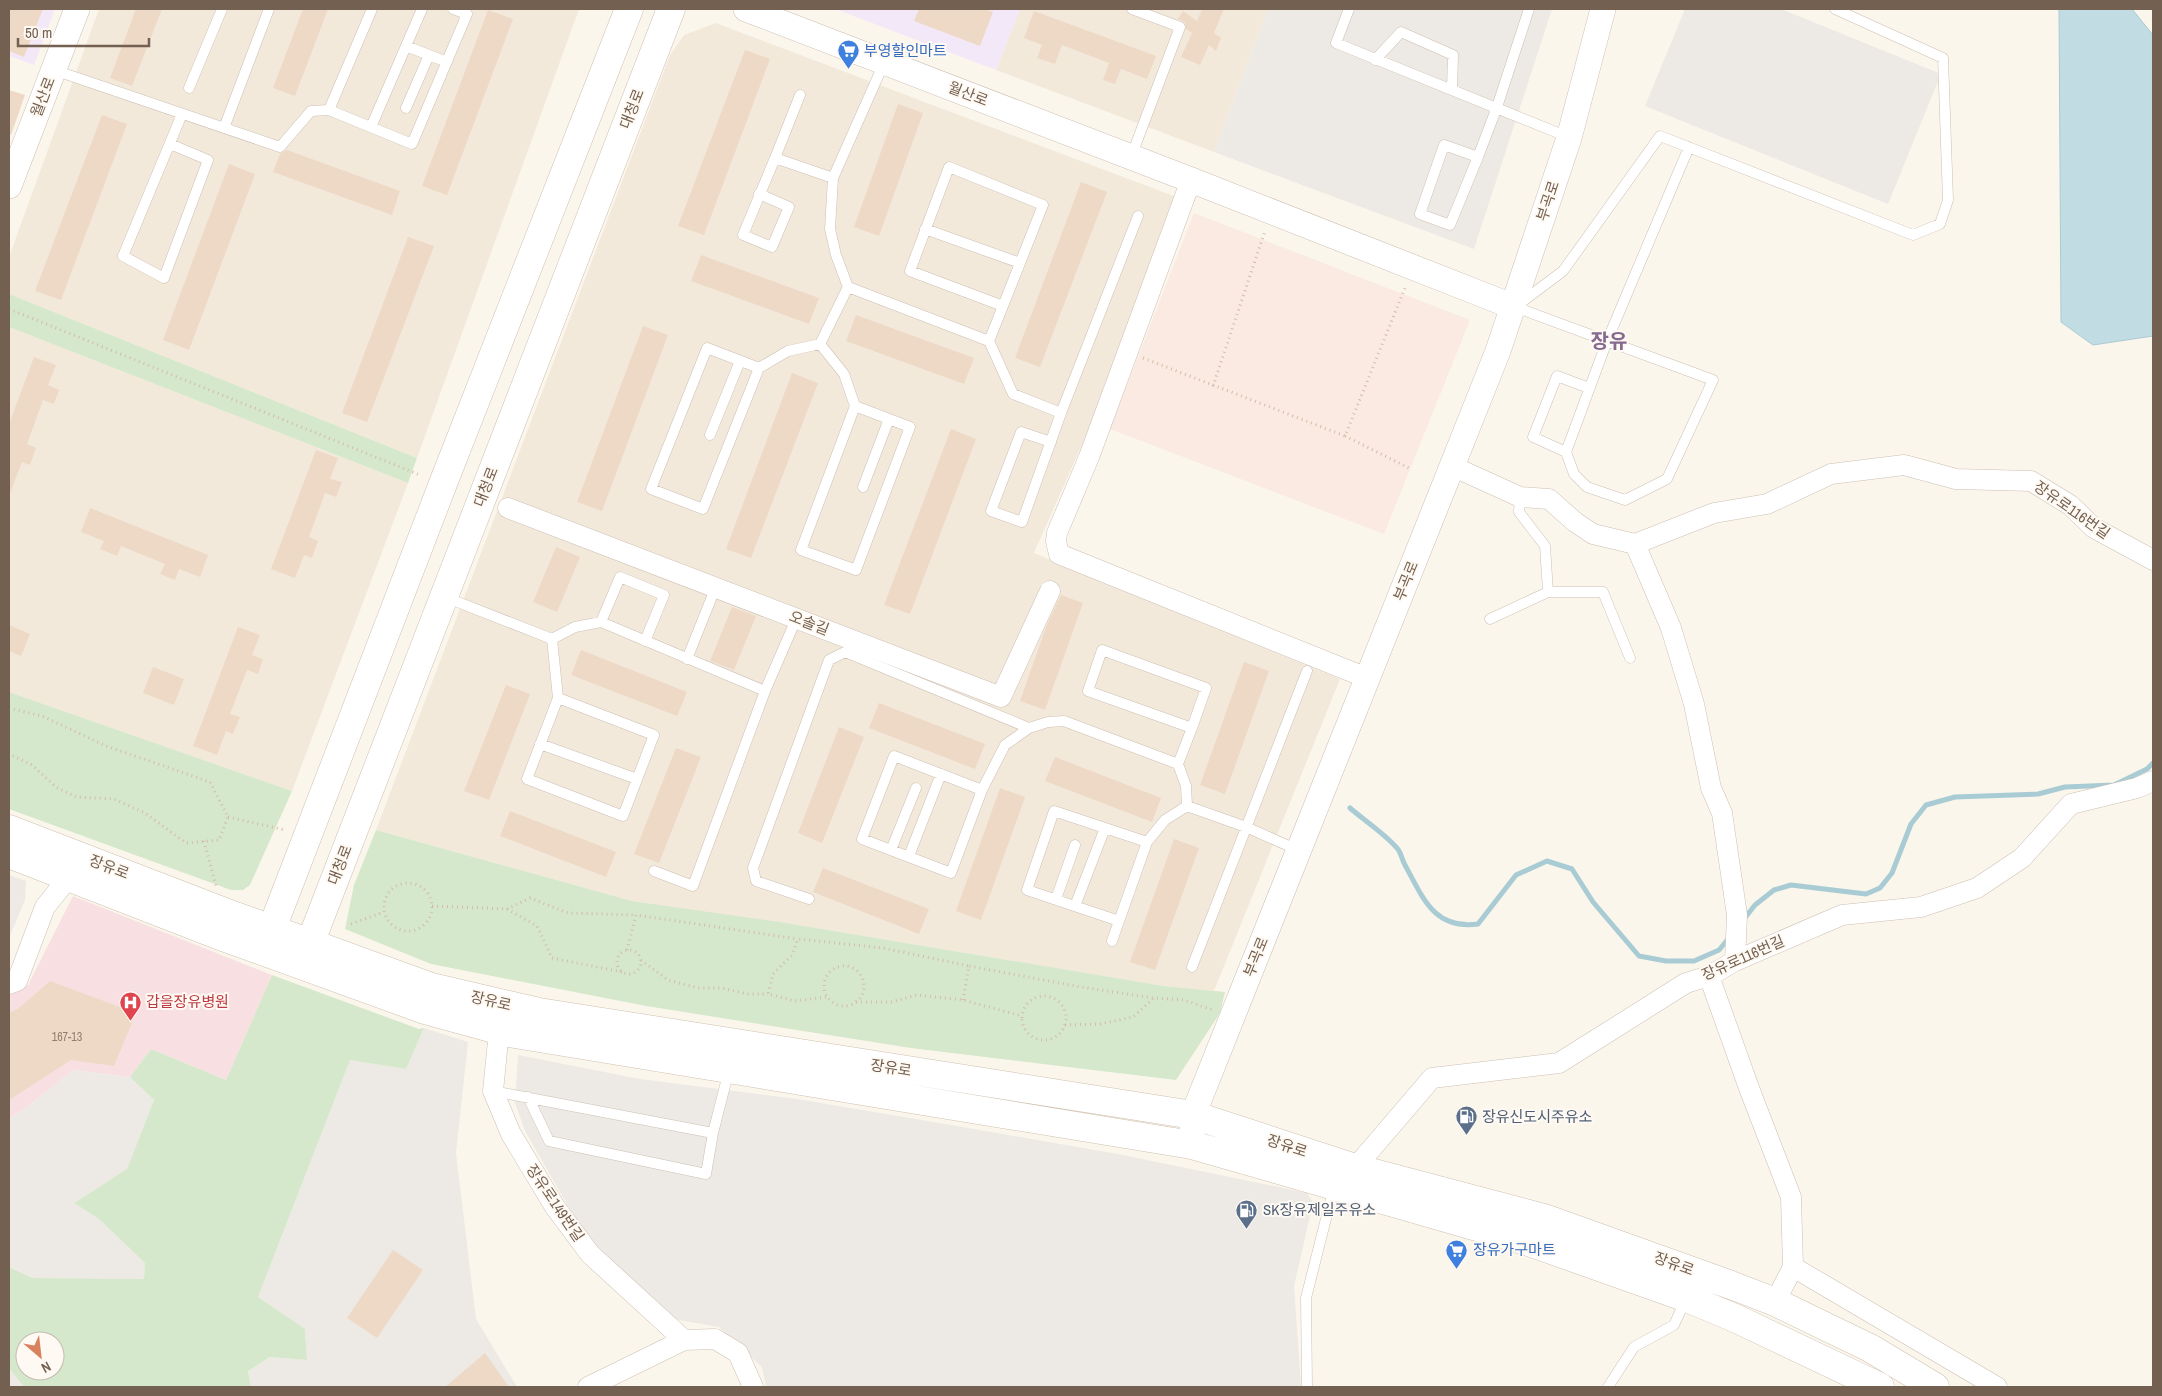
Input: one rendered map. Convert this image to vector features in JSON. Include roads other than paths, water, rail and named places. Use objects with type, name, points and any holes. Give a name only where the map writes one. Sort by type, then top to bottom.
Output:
[{"type":"main road","points":[[268,940],[444,481],[629,9]]},
{"type":"main road","name":"대청로","points":[[306,954],[671,9]]},
{"type":"main road","name":"장유로","points":[[9,829],[268,940]]},
{"type":"main road","name":"장유로","points":[[9,854],[69,877],[268,940],[306,954],[425,1010],[499,1031],[1192,1145],[1544,1218],[1775,1302],[1870,1348],[1935,1387]]},
{"type":"main road","name":"장유로","points":[[306,954],[431,987],[539,1012],[1193,1116],[1344,1177],[1687,1298],[1738,1319],[1880,1387]]},
{"type":"street","name":"월산로","points":[[9,186],[77,9]]},
{"type":"street","name":"월산로","points":[[746,9],[1191,180],[1514,307]]},
{"type":"street","name":"부곡로","points":[[1192,1145],[1193,1116],[1514,307],[1569,138],[1603,9]]},
{"type":"street","points":[[1191,180],[1089,457],[1057,533],[1056,541],[1059,554],[1367,678]]},
{"type":"street","name":"장유로116번길","points":[[1635,544],[1714,513],[1767,504],[1831,474],[1904,465],[1956,479],[2031,481],[2070,505],[2094,528],[2153,560]]},
{"type":"street","points":[[1452,466],[1520,497],[1549,498],[1575,522],[1594,534],[1635,544],[1671,628],[1694,704],[1711,788],[1722,813],[1738,915],[1735,961]]},
{"type":"street","name":"오솔길","points":[[508,508],[1001,697],[1050,591]]},
{"type":"street","name":"장유로116번길","points":[[1344,1177],[1432,1078],[1559,1063],[1686,983],[1709,976],[1735,961],[1842,915],[1921,907],[1977,888],[2022,858],[2071,804],[2137,788],[2153,781]]},
{"type":"street","points":[[9,984],[17,981],[45,907],[69,877]]},
{"type":"street","points":[[1709,976],[1791,1197],[1792,1267],[1775,1302]]},
{"type":"street","name":"장유로149번길","points":[[499,1031],[493,1091],[511,1134],[555,1207],[590,1254],[684,1340]]},
{"type":"street","points":[[1792,1267],[1997,1387]]},
{"type":"street","points":[[588,1387],[684,1340],[716,1339],[738,1353],[753,1387]]},
{"type":"lane","points":[[189,88],[222,9]]},
{"type":"lane","points":[[224,128],[269,9]]},
{"type":"lane","points":[[329,110],[372,9]]},
{"type":"lane","points":[[371,128],[422,9]]},
{"type":"lane","points":[[54,70],[280,148],[311,111],[329,110],[412,144],[467,14],[453,9]]},
{"type":"lane","points":[[1131,157],[1180,27],[1132,9]]},
{"type":"lane","points":[[1349,9],[1336,43],[1497,107],[1569,138]]},
{"type":"lane","points":[[1478,156],[1444,145],[1420,214],[1450,225],[1478,156],[1497,107],[1528,9]]},
{"type":"lane","points":[[1514,307],[1563,272],[1660,136],[1913,235],[1940,224],[1948,200],[1943,58],[1835,9]]},
{"type":"lane","points":[[1375,60],[1401,32],[1453,55],[1452,89]]},
{"type":"lane","points":[[406,46],[447,62]]},
{"type":"lane","points":[[406,108],[429,55]]},
{"type":"lane","points":[[820,344],[848,286],[836,255],[830,229],[833,178],[884,62]]},
{"type":"lane","points":[[759,194],[789,207],[772,247],[743,235],[759,194],[776,158],[800,95]]},
{"type":"lane","points":[[170,144],[208,160],[164,278],[123,256],[182,114]]},
{"type":"lane","points":[[1514,307],[1607,341],[1713,380],[1667,479],[1625,500],[1587,487],[1574,474],[1566,452],[1607,341],[1689,147]]},
{"type":"lane","points":[[776,158],[833,178]]},
{"type":"lane","points":[[989,341],[1003,306],[1043,205],[949,167],[910,271],[1003,306]]},
{"type":"lane","points":[[1051,442],[1021,432],[992,511],[1022,522],[1051,442],[1061,413],[1138,216]]},
{"type":"lane","points":[[925,229],[1020,263]]},
{"type":"lane","points":[[848,286],[989,341],[1013,394],[1061,413]]},
{"type":"lane","points":[[759,368],[707,348],[651,489],[703,510],[759,368],[788,351],[820,344]]},
{"type":"lane","points":[[820,344],[844,374],[855,406],[801,550],[856,570],[910,427],[855,406]]},
{"type":"lane","points":[[710,435],[740,361]]},
{"type":"lane","points":[[1566,452],[1533,437],[1557,376],[1589,388]]},
{"type":"lane","points":[[863,487],[889,419]]},
{"type":"lane","points":[[1520,497],[1519,512],[1545,546],[1548,592]]},
{"type":"lane","points":[[600,622],[620,577],[664,595],[645,641]]},
{"type":"lane","points":[[1490,619],[1548,592],[1604,592],[1630,658]]},
{"type":"lane","points":[[687,659],[713,594]]},
{"type":"lane","points":[[444,596],[552,639],[576,627],[600,622],[765,691]]},
{"type":"lane","points":[[654,871],[693,886],[765,691],[794,624]]},
{"type":"lane","points":[[552,639],[558,698],[527,779],[623,816],[654,735],[558,698]]},
{"type":"lane","points":[[1187,806],[1186,786],[1178,764],[1192,728],[1206,688],[1102,650],[1088,691],[1192,728]]},
{"type":"lane","points":[[809,899],[756,881],[753,868],[829,660],[845,652],[1029,728]]},
{"type":"lane","points":[[1192,967],[1307,671]]},
{"type":"lane","points":[[982,790],[894,756],[862,839],[951,873],[982,790],[1005,746],[1029,728],[1048,722],[1064,721],[1178,764]]},
{"type":"lane","points":[[540,744],[637,779]]},
{"type":"lane","points":[[909,856],[941,774]]},
{"type":"lane","points":[[891,850],[916,788]]},
{"type":"lane","points":[[1187,806],[1246,827],[1298,851]]},
{"type":"lane","points":[[1112,941],[1147,842],[1165,820],[1187,806]]},
{"type":"lane","points":[[1119,921],[1027,890],[1054,811],[1147,842]]},
{"type":"lane","points":[[1075,906],[1105,828]]},
{"type":"lane","points":[[1056,900],[1076,845]]},
{"type":"lane","points":[[528,1098],[549,1141],[706,1174],[713,1133],[729,1069]]},
{"type":"lane","points":[[493,1091],[713,1133]]},
{"type":"lane","points":[[1307,1387],[1306,1298],[1344,1177]]},
{"type":"lane","name":"장유로","points":[[1608,1387],[1634,1347],[1674,1325],[1687,1298]]},
{"type":"water","points":[[2059,9],[2132,9],[2153,35],[2153,336],[2093,345],[2061,322]]},
{"type":"waterway","points":[[1744,919],[1755,905],[1774,890],[1791,885],[1866,894],[1880,888],[1892,873],[1911,824],[1926,805],[1955,797],[2038,794],[2065,787],[2114,785],[2147,769],[2153,763]]},
{"type":"waterway","points":[[1350,808],[1397,848],[1424,900],[1440,917],[1451,922],[1463,925],[1478,924],[1516,875],[1547,861],[1572,869],[1593,902],[1639,956],[1666,961],[1694,961],[1719,950],[1729,938]]},
{"type":"place","name":"부영할인마트","points":[[848,70]]},
{"type":"place","name":"갑을장유병원","points":[[130,1021]]},
{"type":"place","name":"장유신도시주유소","points":[[1466,1136]]},
{"type":"place","name":"SK장유제일주유소","points":[[1247,1229]]},
{"type":"place","name":"장유가구마트","points":[[1457,1269]]},
{"type":"district","name":"장유","points":[[1609,341]]}]
